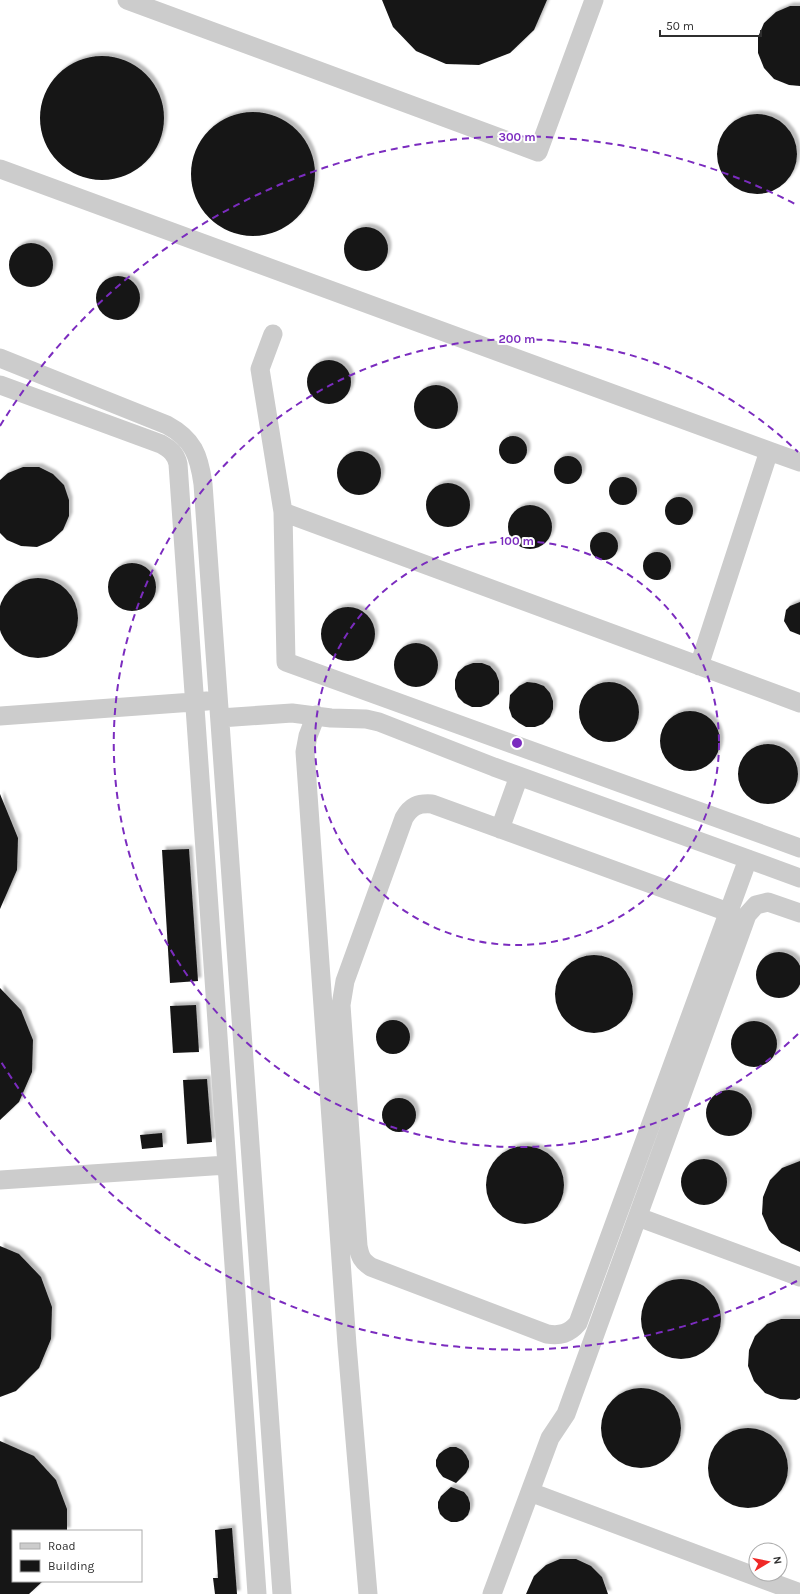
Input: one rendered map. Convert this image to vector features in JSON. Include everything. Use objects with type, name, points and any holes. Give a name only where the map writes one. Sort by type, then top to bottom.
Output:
[{"type":"lane","points":[[127,0],[538,152],[594,0]]},
{"type":"lane","points":[[0,169],[800,462]]},
{"type":"lane","points":[[273,334],[260,369],[283,512],[286,662],[800,848]]},
{"type":"lane","points":[[0,358],[178,431],[189,441],[200,465],[203,484],[282,1594]]},
{"type":"lane","points":[[0,384],[161,444],[168,448],[176,458],[178,464],[257,1594]]},
{"type":"lane","points":[[698,666],[769,451]]},
{"type":"lane","points":[[283,512],[800,703]]},
{"type":"lane","points":[[0,716],[195,702],[219,709],[292,713],[331,718],[366,719],[379,722],[519,776],[800,878]]},
{"type":"lane","points":[[316,716],[308,736],[305,752],[347,1345],[368,1594]]},
{"type":"lane","points":[[500,829],[519,776]]},
{"type":"lane","points":[[728,912],[432,804],[423,803],[416,805],[409,810],[404,818],[345,981],[341,1004],[358,1246],[359,1254],[363,1261],[371,1267],[547,1334],[565,1334],[572,1330],[578,1323],[748,859]]},
{"type":"lane","points":[[492,1594],[550,1438],[566,1414],[747,915],[756,905],[768,902],[800,913]]},
{"type":"lane","points":[[0,1180],[227,1164]]},
{"type":"lane","points":[[638,1217],[800,1277]]},
{"type":"lane","points":[[530,1492],[800,1593]]},
{"type":"building","points":[[382,0],[547,0],[534,30],[510,53],[479,65],[446,64],[416,51],[393,27]]},
{"type":"building","points":[[790,6],[800,6],[800,86],[789,85],[774,79],[764,68],[758,53],[758,37],[764,23],[776,12]]},
{"type":"building","points":[[102,56],[114,57],[126,61],[146,74],[159,94],[163,106],[163,130],[159,142],[146,162],[126,175],[114,179],[102,180],[90,179],[78,175],[58,162],[45,142],[41,130],[40,118],[41,106],[45,94],[58,74],[78,61],[90,57]]},
{"type":"building","points":[[253,112],[265,113],[277,117],[297,130],[310,150],[314,162],[314,186],[310,198],[297,218],[277,231],[265,235],[253,236],[241,235],[229,231],[209,218],[196,198],[192,186],[191,174],[192,162],[196,150],[209,130],[229,117],[241,113]]},
{"type":"building","points":[[757,114],[772,117],[785,126],[794,139],[797,154],[794,169],[785,182],[772,191],[757,194],[742,191],[729,182],[720,169],[717,154],[720,139],[729,126],[742,117]]},
{"type":"building","points":[[366,227],[378,231],[384,237],[388,249],[384,261],[378,267],[366,271],[354,267],[348,261],[344,249],[348,237],[354,231]]},
{"type":"building","points":[[27,243],[35,243],[47,249],[53,261],[53,269],[47,281],[35,287],[27,287],[15,281],[9,269],[9,261],[15,249]]},
{"type":"building","points":[[114,276],[122,276],[134,282],[140,294],[140,302],[134,314],[122,320],[114,320],[102,314],[96,302],[96,294],[102,282]]},
{"type":"building","points":[[325,360],[333,360],[345,366],[351,378],[351,386],[345,398],[333,404],[325,404],[313,398],[307,386],[307,378],[313,366]]},
{"type":"building","points":[[432,385],[440,385],[452,391],[458,403],[458,411],[452,423],[440,429],[432,429],[420,423],[414,411],[414,403],[420,391]]},
{"type":"building","points":[[513,436],[523,440],[527,450],[523,460],[513,464],[503,460],[499,450],[503,440]]},
{"type":"building","points":[[355,451],[363,451],[375,457],[381,469],[381,477],[375,489],[363,495],[355,495],[343,489],[337,477],[337,469],[343,457]]},
{"type":"building","points":[[568,456],[578,460],[582,470],[578,480],[568,484],[558,480],[554,470],[558,460]]},
{"type":"building","points":[[23,467],[39,467],[53,474],[64,485],[69,500],[69,516],[63,530],[51,541],[37,547],[21,546],[7,540],[0,533],[0,480],[8,473]]},
{"type":"building","points":[[623,477],[633,481],[637,491],[633,501],[623,505],[613,501],[609,491],[613,481]]},
{"type":"building","points":[[444,483],[452,483],[464,489],[470,501],[470,509],[464,521],[452,527],[444,527],[432,521],[426,509],[426,501],[432,489]]},
{"type":"building","points":[[679,497],[689,501],[693,511],[689,521],[679,525],[669,521],[665,511],[669,501]]},
{"type":"building","points":[[526,505],[534,505],[546,511],[552,523],[552,531],[546,543],[534,549],[526,549],[514,543],[508,531],[508,523],[514,511]]},
{"type":"building","points":[[604,532],[614,536],[618,546],[614,556],[604,560],[594,556],[590,546],[594,536]]},
{"type":"building","points":[[657,552],[667,556],[671,566],[667,576],[657,580],[647,576],[643,566],[647,556]]},
{"type":"building","points":[[132,563],[141,565],[149,570],[154,578],[156,587],[154,596],[149,604],[141,609],[132,611],[123,609],[115,604],[110,596],[108,587],[110,578],[115,570],[123,565]]},
{"type":"building","points":[[30,579],[46,579],[60,585],[71,596],[77,610],[77,626],[71,640],[60,651],[46,657],[30,657],[16,651],[5,640],[-1,626],[-1,610],[5,596],[16,585]]},
{"type":"building","points":[[800,602],[800,635],[790,631],[784,621],[786,610],[790,606]]},
{"type":"building","points":[[343,607],[353,607],[363,611],[371,619],[375,629],[375,639],[371,649],[363,657],[353,661],[343,661],[333,657],[325,649],[321,639],[321,629],[325,619],[333,611]]},
{"type":"building","points":[[412,643],[420,643],[432,649],[438,661],[438,669],[432,681],[420,687],[412,687],[400,681],[394,669],[394,661],[400,649]]},
{"type":"building","points":[[473,663],[482,663],[490,666],[496,673],[499,681],[499,694],[489,704],[481,707],[472,707],[464,703],[458,697],[455,689],[455,680],[458,672],[465,666]]},
{"type":"building","points":[[527,682],[544,686],[550,693],[553,701],[553,709],[550,717],[543,724],[535,727],[526,727],[519,723],[512,717],[509,708],[510,695],[519,686]]},
{"type":"building","points":[[609,682],[626,687],[634,695],[639,712],[634,729],[626,737],[609,742],[592,737],[584,729],[579,712],[584,695],[592,687]]},
{"type":"building","points":[[690,711],[707,716],[715,724],[720,741],[715,758],[707,766],[690,771],[673,766],[665,758],[660,741],[665,724],[673,716]]},
{"type":"building","points":[[768,744],[784,749],[789,753],[793,758],[798,774],[793,790],[789,795],[784,799],[768,804],[752,799],[747,795],[743,790],[738,774],[743,758],[747,753],[752,749]]},
{"type":"building","points":[[0,794],[18,838],[17,870],[0,909]]},
{"type":"building","points":[[189,849],[198,981],[170,983],[162,850]]},
{"type":"building","points":[[774,952],[784,952],[792,956],[800,966],[801,982],[798,988],[792,994],[784,998],[774,998],[766,994],[760,988],[756,980],[756,970],[760,962],[766,956]]},
{"type":"building","points":[[594,955],[609,958],[622,966],[630,979],[633,994],[630,1009],[622,1022],[609,1030],[594,1033],[579,1030],[566,1022],[558,1009],[555,994],[558,979],[566,966],[579,958]]},
{"type":"building","points":[[0,988],[21,1010],[33,1040],[32,1072],[19,1102],[0,1120]]},
{"type":"building","points":[[196,1005],[199,1052],[173,1053],[170,1006]]},
{"type":"building","points":[[396,1020],[405,1025],[409,1030],[409,1044],[405,1049],[400,1053],[390,1054],[386,1053],[377,1044],[376,1034],[377,1030],[386,1021]]},
{"type":"building","points":[[749,1021],[759,1021],[771,1027],[776,1035],[776,1053],[771,1061],[763,1066],[749,1067],[741,1064],[734,1057],[731,1049],[731,1039],[734,1031],[741,1024]]},
{"type":"building","points":[[207,1079],[212,1142],[187,1144],[183,1080]]},
{"type":"building","points":[[724,1090],[734,1090],[746,1096],[751,1104],[751,1122],[746,1130],[738,1135],[724,1136],[716,1133],[709,1126],[706,1118],[706,1108],[709,1100],[716,1093]]},
{"type":"building","points":[[402,1098],[411,1103],[415,1108],[415,1122],[411,1127],[406,1131],[396,1132],[392,1131],[383,1122],[382,1112],[383,1108],[392,1099]]},
{"type":"building","points":[[162,1133],[163,1147],[142,1149],[140,1135]]},
{"type":"building","points":[[525,1146],[540,1149],[553,1157],[561,1170],[564,1185],[561,1200],[553,1213],[540,1221],[525,1224],[510,1221],[497,1213],[489,1200],[486,1185],[489,1170],[497,1157],[510,1149]]},
{"type":"building","points":[[699,1159],[709,1159],[721,1165],[726,1173],[726,1191],[721,1199],[713,1204],[699,1205],[691,1202],[684,1195],[681,1187],[681,1177],[684,1169],[691,1162]]},
{"type":"building","points":[[800,1161],[800,1252],[781,1243],[769,1230],[762,1214],[763,1197],[770,1180],[782,1168]]},
{"type":"building","points":[[0,1246],[19,1254],[41,1277],[52,1307],[51,1339],[39,1368],[16,1391],[0,1397]]},
{"type":"building","points":[[673,1279],[689,1279],[710,1290],[721,1311],[721,1327],[710,1348],[689,1359],[673,1359],[659,1353],[652,1348],[647,1341],[641,1327],[641,1311],[647,1297],[652,1290],[659,1285]]},
{"type":"building","points":[[781,1319],[800,1319],[800,1398],[796,1400],[780,1399],[765,1393],[754,1381],[748,1366],[749,1350],[755,1336],[767,1324]]},
{"type":"building","points":[[633,1388],[649,1388],[670,1399],[681,1420],[681,1436],[670,1457],[649,1468],[633,1468],[619,1462],[612,1457],[607,1450],[601,1436],[601,1420],[607,1406],[612,1399],[619,1394]]},
{"type":"building","points":[[740,1428],[756,1428],[777,1439],[788,1460],[788,1476],[777,1497],[756,1508],[740,1508],[726,1502],[719,1497],[714,1490],[708,1476],[708,1460],[714,1446],[719,1439],[726,1434]]},
{"type":"building","points":[[0,1441],[34,1456],[56,1480],[67,1509],[67,1530],[12,1530],[12,1582],[42,1582],[29,1594],[0,1594]]},
{"type":"building","points":[[450,1447],[456,1447],[462,1450],[469,1461],[469,1467],[466,1473],[456,1483],[443,1477],[436,1466],[436,1460],[439,1454]]},
{"type":"building","points":[[451,1487],[464,1492],[470,1503],[468,1515],[463,1520],[457,1522],[451,1522],[445,1519],[440,1514],[438,1508],[438,1502],[441,1496]]},
{"type":"building","points":[[232,1528],[237,1594],[215,1594],[213,1578],[218,1578],[215,1530]]},
{"type":"building","points":[[560,1559],[576,1559],[591,1566],[602,1577],[608,1594],[526,1594],[534,1576],[546,1565]]}]
